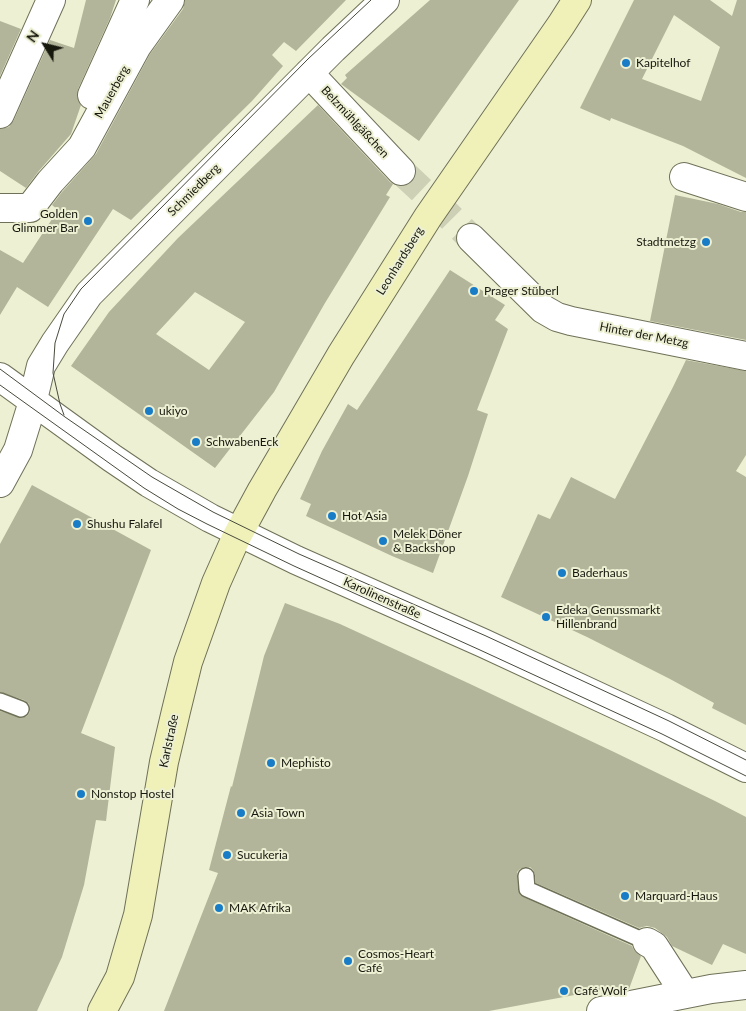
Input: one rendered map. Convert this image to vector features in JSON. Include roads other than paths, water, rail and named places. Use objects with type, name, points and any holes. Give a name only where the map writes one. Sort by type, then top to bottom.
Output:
[{"type":"street","points":[[0,114],[51,0]]},
{"type":"street","name":"Mauerberg","points":[[50,182],[135,0]]},
{"type":"street","name":"Mauerberg","points":[[0,208],[30,208],[50,182],[82,147],[137,46],[170,0]]},
{"type":"street","name":"Schmiedberg","points":[[0,483],[18,450],[42,366],[55,343],[89,294],[309,73],[385,0]]},
{"type":"street","name":"Leonhardsberg","points":[[239,532],[340,355],[428,217],[577,0]]},
{"type":"street","name":"Belzmühlgäßchen","points":[[309,73],[401,171]]},
{"type":"street","points":[[684,177],[746,197]]},
{"type":"street","name":"Hinter der Metzg","points":[[471,238],[543,309],[556,317],[746,356]]},
{"type":"street","name":"Karolinenstraße","points":[[0,377],[149,483],[203,514],[296,560],[483,643],[666,728],[746,768]]},
{"type":"street","name":"Karlstraße","points":[[102,1011],[120,977],[138,915],[164,762],[188,662],[216,583],[239,532]]},
{"type":"street","points":[[647,942],[654,946],[685,994]]},
{"type":"street","points":[[601,1011],[711,989],[746,985]]},
{"type":"lane","points":[[0,700],[21,709]]},
{"type":"lane","points":[[526,876],[526,889],[647,942]]},
{"type":"tunnel","points":[[401,171],[471,238]]},
{"type":"tram line","points":[[64,415],[53,373],[55,343],[64,314],[81,289],[308,59],[371,0]]},
{"type":"tram line","points":[[0,369],[152,477],[213,512],[299,554],[486,636],[669,721],[746,760]]},
{"type":"tram line","points":[[0,385],[144,488],[178,509],[294,566],[662,734],[746,776]]},
{"type":"place","name":"Kapitelhof","points":[[626,63]]},
{"type":"place","name":"Golden Glimmer Bar","points":[[88,221]]},
{"type":"place","name":"Stadtmetzg","points":[[706,242]]},
{"type":"place","name":"Prager Stüberl","points":[[474,291]]},
{"type":"place","name":"ukiyo","points":[[149,411]]},
{"type":"place","name":"SchwabenEck","points":[[196,442]]},
{"type":"place","name":"Hot Asia","points":[[332,516]]},
{"type":"place","name":"Shushu Falafel","points":[[77,524]]},
{"type":"place","name":"Melek Döner & Backshop","points":[[383,541]]},
{"type":"place","name":"Baderhaus","points":[[562,573]]},
{"type":"place","name":"Edeka Genussmarkt Hillenbrand","points":[[546,617]]},
{"type":"place","name":"Mephisto","points":[[271,763]]},
{"type":"place","name":"Nonstop Hostel","points":[[81,794]]},
{"type":"place","name":"Asia Town","points":[[241,813]]},
{"type":"place","name":"Sucukeria","points":[[227,855]]},
{"type":"place","name":"Marquard-Haus","points":[[625,896]]},
{"type":"place","name":"MAK Afrika","points":[[219,908]]},
{"type":"place","name":"Cosmos-Heart Café","points":[[348,961]]},
{"type":"place","name":"Café Wolf","points":[[564,991]]}]
